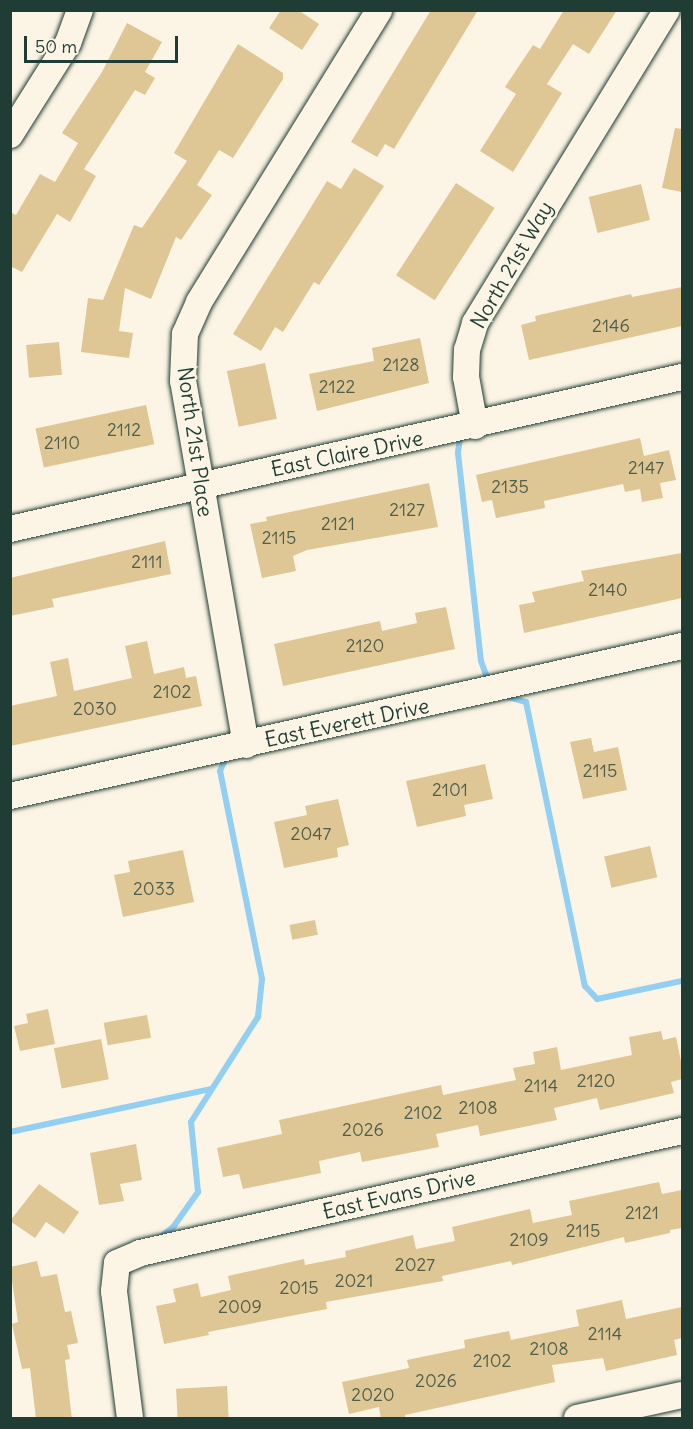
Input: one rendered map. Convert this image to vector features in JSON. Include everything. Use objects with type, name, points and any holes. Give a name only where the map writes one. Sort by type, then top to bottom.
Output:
[{"type":"street","points":[[10,135],[68,43],[80,10]]},
{"type":"street","name":"North 21st Place","points":[[246,745],[183,381],[188,326],[199,302],[379,10]]},
{"type":"street","name":"North 21st Way","points":[[475,426],[466,377],[466,350],[475,323],[611,123],[667,10]]},
{"type":"street","name":"East Claire Drive","points":[[10,529],[475,426],[682,377]]},
{"type":"street","name":"East Everett Drive","points":[[10,796],[682,646]]},
{"type":"street","name":"East Evans Drive","points":[[130,1419],[114,1292],[117,1263],[140,1253],[682,1131]]},
{"type":"street","points":[[577,1419],[682,1395]]},
{"type":"building","points":[[281,10],[298,10],[319,24],[302,50],[269,28]]},
{"type":"building","points":[[431,10],[478,10],[394,149],[385,144],[377,157],[351,142]]},
{"type":"building","points":[[564,10],[617,10],[589,54],[573,44],[547,84],[562,93],[513,172],[480,151],[516,94],[505,87],[533,45],[540,49]]},
{"type":"building","points":[[127,23],[162,42],[145,72],[155,78],[145,95],[135,90],[84,169],[96,176],[70,222],[57,214],[22,272],[10,266],[10,212],[16,215],[40,174],[55,182],[78,143],[62,133],[102,72]]},
{"type":"building","points":[[238,44],[283,73],[283,79],[233,158],[219,150],[197,185],[212,195],[181,240],[176,237],[151,299],[125,288],[119,331],[133,333],[129,358],[81,352],[88,298],[103,300],[134,225],[142,228],[187,161],[174,153]]},
{"type":"building","points":[[675,128],[682,129],[682,192],[662,188]]},
{"type":"building","points":[[354,168],[384,186],[319,285],[314,282],[283,332],[275,327],[261,351],[233,334],[327,181],[341,189]]},
{"type":"building","points":[[456,183],[495,208],[435,300],[396,275]]},
{"type":"building","points":[[641,184],[650,220],[598,233],[589,197]]},
{"type":"building","points":[[682,287],[682,326],[529,360],[521,325],[536,321],[535,316],[631,294],[632,297]]},
{"type":"building","points":[[420,338],[429,383],[317,411],[309,374],[374,361],[372,348]]},
{"type":"building","points":[[59,342],[62,375],[29,378],[26,345]]},
{"type":"building","points":[[265,363],[277,419],[239,427],[227,371]]},
{"type":"building","points":[[146,405],[154,444],[44,468],[35,428]]},
{"type":"building","points":[[640,438],[644,456],[669,450],[676,480],[660,483],[663,498],[642,502],[640,489],[625,492],[623,484],[544,501],[545,508],[496,518],[492,500],[482,502],[476,475]]},
{"type":"building","points":[[429,483],[438,527],[307,550],[293,556],[296,571],[262,578],[250,524],[267,521],[266,517]]},
{"type":"building","points":[[165,541],[171,574],[52,599],[54,607],[10,616],[10,578]]},
{"type":"building","points":[[682,553],[682,598],[524,633],[519,605],[535,602],[532,592],[584,581],[581,571]]},
{"type":"building","points":[[446,607],[455,649],[283,686],[274,644],[380,621],[382,631],[417,623],[415,613]]},
{"type":"building","points":[[147,641],[154,674],[184,667],[186,678],[196,676],[202,706],[10,746],[10,706],[57,696],[50,662],[68,658],[74,691],[132,678],[125,646]]},
{"type":"building","points":[[591,738],[594,752],[618,747],[627,790],[583,799],[570,742]]},
{"type":"building","points":[[485,764],[493,799],[464,805],[466,816],[417,827],[406,781]]},
{"type":"building","points":[[338,799],[349,845],[337,848],[338,857],[284,868],[274,822],[307,815],[305,806]]},
{"type":"building","points":[[650,846],[657,877],[611,888],[604,857]]},
{"type":"building","points":[[183,850],[194,902],[123,917],[114,875],[130,872],[128,861]]},
{"type":"building","points":[[315,920],[318,935],[292,940],[289,925]]},
{"type":"building","points":[[48,1009],[55,1044],[20,1051],[14,1026],[28,1023],[26,1014]]},
{"type":"building","points":[[147,1015],[151,1038],[108,1045],[104,1023]]},
{"type":"building","points":[[661,1031],[663,1040],[676,1037],[682,1066],[682,1079],[671,1082],[674,1093],[600,1110],[597,1098],[554,1108],[557,1120],[480,1136],[478,1125],[436,1134],[439,1147],[362,1162],[360,1152],[319,1161],[321,1173],[243,1189],[239,1174],[223,1177],[217,1148],[282,1134],[279,1120],[441,1085],[443,1095],[516,1080],[513,1068],[535,1064],[533,1052],[557,1047],[561,1070],[632,1055],[629,1037]]},
{"type":"building","points":[[101,1039],[109,1079],[62,1088],[54,1048]]},
{"type":"building","points":[[136,1144],[142,1180],[120,1184],[124,1201],[99,1205],[90,1153]]},
{"type":"building","points":[[659,1182],[662,1194],[682,1190],[682,1228],[670,1230],[670,1233],[625,1243],[624,1237],[512,1265],[511,1261],[442,1276],[443,1281],[326,1302],[327,1309],[208,1332],[209,1335],[164,1344],[156,1306],[176,1302],[173,1289],[198,1283],[201,1297],[231,1290],[228,1276],[304,1259],[305,1265],[346,1257],[345,1251],[413,1235],[416,1249],[455,1241],[452,1227],[530,1209],[533,1223],[572,1215],[569,1201]]},
{"type":"building","points":[[39,1184],[79,1212],[64,1234],[46,1222],[35,1238],[10,1221]]},
{"type":"building","points":[[37,1261],[41,1277],[57,1274],[65,1312],[71,1311],[78,1343],[67,1345],[70,1359],[65,1360],[72,1419],[36,1419],[30,1368],[22,1369],[12,1324],[18,1322],[10,1267]]},
{"type":"building","points":[[622,1300],[626,1319],[682,1307],[682,1338],[674,1340],[677,1355],[606,1371],[603,1358],[552,1365],[555,1382],[405,1415],[405,1419],[381,1419],[379,1407],[349,1414],[342,1382],[409,1368],[407,1360],[465,1348],[464,1340],[509,1331],[511,1340],[579,1326],[576,1310]]},
{"type":"building","points":[[227,1386],[229,1418],[178,1418],[176,1389]]},
{"type":"waterway","points":[[461,433],[458,453],[481,661],[489,683]]},
{"type":"waterway","points":[[505,696],[526,702],[585,986],[597,999],[682,981]]},
{"type":"waterway","points":[[157,1240],[174,1226],[198,1192],[191,1122],[258,1017],[262,979],[220,771],[227,755]]},
{"type":"waterway","points":[[10,1132],[211,1089]]}]
